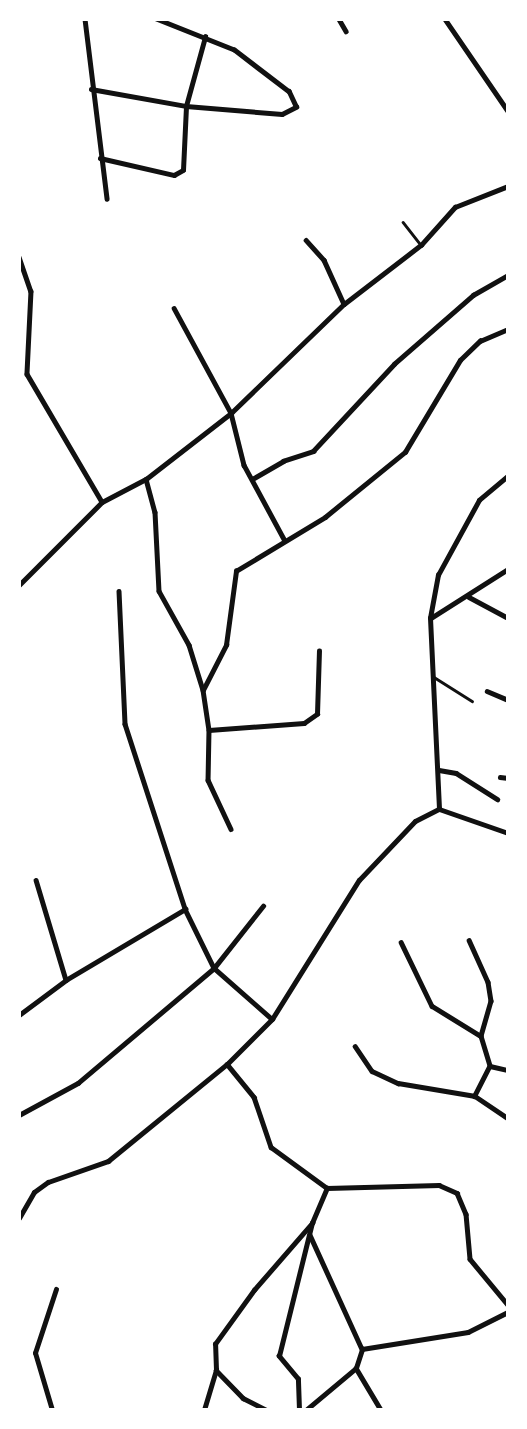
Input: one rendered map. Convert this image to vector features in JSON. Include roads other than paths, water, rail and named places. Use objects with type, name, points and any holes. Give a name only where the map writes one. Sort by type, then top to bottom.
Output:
[{"type":"street","points":[[85,19],[91,89],[107,199]]},
{"type":"street","points":[[91,89],[186,106],[282,114],[296,107],[289,92],[253,63],[205,37],[156,19]]},
{"type":"street","points":[[339,19],[346,32]]},
{"type":"street","points":[[445,19],[508,111]]},
{"type":"street","points":[[100,158],[179,174],[186,106],[205,37]]},
{"type":"street","points":[[19,585],[102,502],[146,480],[231,413],[344,304],[421,245],[455,207],[508,186]]},
{"type":"street","points":[[306,240],[324,260],[344,304]]},
{"type":"street","points":[[19,257],[31,291],[27,374],[102,502]]},
{"type":"street","points":[[254,478],[313,451],[394,364],[473,295],[508,275]]},
{"type":"street","points":[[174,308],[231,413],[244,465],[254,478],[284,539]]},
{"type":"street","points":[[203,690],[226,645],[236,571],[284,539],[325,517],[405,452],[460,360],[480,341],[508,329]]},
{"type":"street","points":[[439,809],[430,618],[438,575],[479,499],[508,475]]},
{"type":"street","points":[[146,480],[155,512],[159,591],[189,645],[203,690],[209,730],[208,780],[231,829]]},
{"type":"street","points":[[430,618],[469,597],[508,569]]},
{"type":"street","points":[[120,591],[125,724],[185,909],[214,968],[272,1019]]},
{"type":"street","points":[[469,597],[508,618]]},
{"type":"street","points":[[209,730],[304,723],[317,714],[319,651]]},
{"type":"street","points":[[488,691],[508,701]]},
{"type":"street","points":[[439,770],[456,773],[497,799]]},
{"type":"street","points":[[500,777],[508,778]]},
{"type":"street","points":[[19,1218],[34,1192],[48,1182],[107,1161],[227,1063],[272,1019],[359,880],[393,840],[427,813],[439,809],[508,833]]},
{"type":"street","points":[[36,880],[66,980]]},
{"type":"street","points":[[19,1115],[78,1083],[214,968],[263,906]]},
{"type":"street","points":[[19,1015],[66,980],[185,909]]},
{"type":"street","points":[[469,940],[488,982],[491,1001],[481,1037],[490,1066],[475,1096]]},
{"type":"street","points":[[401,942],[432,1006],[481,1037]]},
{"type":"street","points":[[355,1046],[372,1071],[398,1083],[475,1096],[508,1118]]},
{"type":"street","points":[[227,1063],[254,1097],[271,1147],[327,1188],[439,1185],[457,1193],[466,1214],[470,1259],[508,1305]]},
{"type":"street","points":[[490,1066],[508,1070]]},
{"type":"street","points":[[299,1410],[298,1379],[279,1356],[312,1223],[327,1188]]},
{"type":"street","points":[[204,1410],[216,1370],[215,1344],[254,1290],[312,1223]]},
{"type":"street","points":[[306,1410],[356,1368],[362,1349],[310,1234]]},
{"type":"street","points":[[52,1410],[35,1353],[56,1289]]},
{"type":"street","points":[[362,1349],[468,1332],[508,1312]]},
{"type":"street","points":[[356,1368],[381,1410]]},
{"type":"street","points":[[216,1370],[243,1398],[267,1410]]},
{"type":"lane","points":[[403,222],[421,245]]},
{"type":"lane","points":[[434,677],[472,701]]}]
